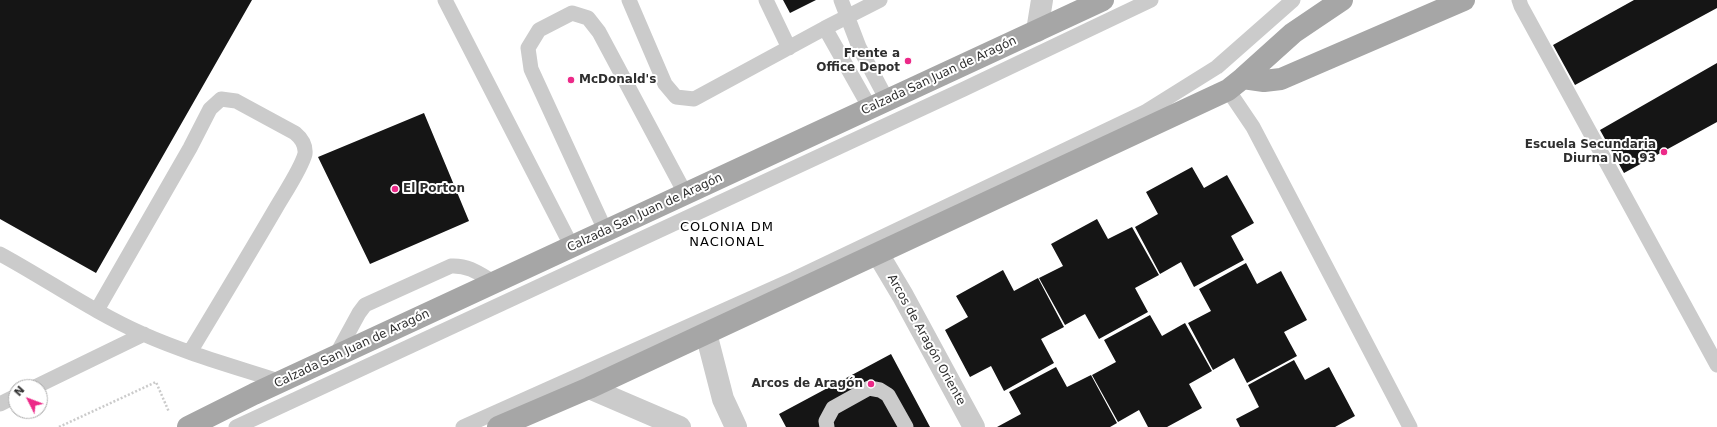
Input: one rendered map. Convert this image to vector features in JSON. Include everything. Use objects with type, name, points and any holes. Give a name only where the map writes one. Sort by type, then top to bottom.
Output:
[{"type":"main road","name":"Calzada San Juan de Aragón","points":[[188,427],[606,232],[685,193],[1103,0]]},
{"type":"main road","points":[[498,427],[589,388],[878,254],[1236,84],[1293,33],[1342,0]]},
{"type":"main road","points":[[1236,84],[1281,79],[1440,4],[1464,0]]},
{"type":"street","points":[[1037,31],[1042,0]]},
{"type":"street","name":"Arcos de Aragón Oriente","points":[[878,254],[903,296],[974,427]]},
{"type":"street","points":[[706,333],[723,399],[736,427]]},
{"type":"street","points":[[589,388],[680,427]]},
{"type":"lane","points":[[445,0],[572,248]]},
{"type":"lane","points":[[629,0],[665,84],[676,97],[694,99],[880,0]]},
{"type":"lane","points":[[766,0],[789,48]]},
{"type":"lane","points":[[841,0],[859,47],[878,104]]},
{"type":"lane","points":[[236,427],[964,89],[1151,0]]},
{"type":"lane","points":[[464,427],[794,279],[1145,112],[1216,67],[1293,0]]},
{"type":"lane","points":[[1519,0],[1717,365]]},
{"type":"lane","points":[[606,232],[531,69],[528,48],[538,30],[572,13],[588,18],[599,32],[685,193]]},
{"type":"lane","points":[[825,28],[878,104]]},
{"type":"lane","points":[[1236,84],[1253,127],[1410,427]]},
{"type":"lane","points":[[97,310],[183,160],[210,109],[221,99],[236,101],[295,133],[301,138],[304,144],[305,152],[303,159],[254,247],[190,352]]},
{"type":"lane","points":[[0,254],[97,310],[144,334],[190,352],[282,382]]},
{"type":"lane","points":[[336,357],[359,313],[365,305],[451,266],[461,266],[472,269],[495,283]]},
{"type":"lane","points":[[48,381],[144,334]]},
{"type":"lane","points":[[827,427],[826,422],[834,408],[869,388],[880,390],[888,395],[906,427]]},
{"type":"path","points":[[58,427],[156,382],[170,414]]},
{"type":"building","points":[[0,0],[252,0],[96,273],[0,219]]},
{"type":"building","points":[[783,0],[816,0],[790,13]]},
{"type":"building","points":[[1634,0],[1717,0],[1717,8],[1575,85],[1553,45]]},
{"type":"building","points":[[1717,63],[1717,122],[1624,173],[1600,130]]},
{"type":"building","name":"El Porton","points":[[424,113],[469,221],[370,264],[318,157]]},
{"type":"building","points":[[1192,167],[1204,188],[1227,175],[1254,223],[1231,236],[1244,260],[1194,287],[1181,262],[1160,274],[1135,227],[1158,214],[1146,192]]},
{"type":"building","points":[[1097,219],[1108,239],[1132,227],[1159,275],[1135,288],[1148,312],[1099,339],[1085,314],[1065,325],[1039,278],[1063,266],[1051,244]]},
{"type":"building","points":[[1246,263],[1257,284],[1281,271],[1307,320],[1284,332],[1297,356],[1247,383],[1234,358],[1213,370],[1188,323],[1211,311],[1199,289]]},
{"type":"building","points":[[1003,270],[1014,291],[1038,278],[1064,327],[1041,339],[1054,363],[1004,391],[991,366],[970,377],[945,330],[968,317],[956,296]]},
{"type":"building","points":[[1150,315],[1162,336],[1185,323],[1212,371],[1189,384],[1202,408],[1167,427],[1148,427],[1139,410],[1118,422],[1092,375],[1116,362],[1104,340]]},
{"type":"building","name":"Arcos de Aragón","points":[[891,354],[930,427],[786,427],[779,414]]},
{"type":"building","points":[[1294,360],[1305,380],[1329,367],[1355,416],[1335,427],[1240,427],[1236,419],[1259,407],[1248,385]]},
{"type":"building","points":[[1056,367],[1067,387],[1091,375],[1117,423],[1110,427],[997,427],[1021,414],[1009,392]]},
{"type":"place","name":"Frente a Office Depot","points":[[908,61]]},
{"type":"place","name":"McDonald's","points":[[571,80]]},
{"type":"place","name":"Escuela Secundaria Diurna No. 93","points":[[1664,152]]},
{"type":"place","name":"El Porton","points":[[395,189]]},
{"type":"place","name":"Arcos de Aragón","points":[[871,384]]},
{"type":"district","name":"COLONIA DM NACIONAL","points":[[727,236]]}]
